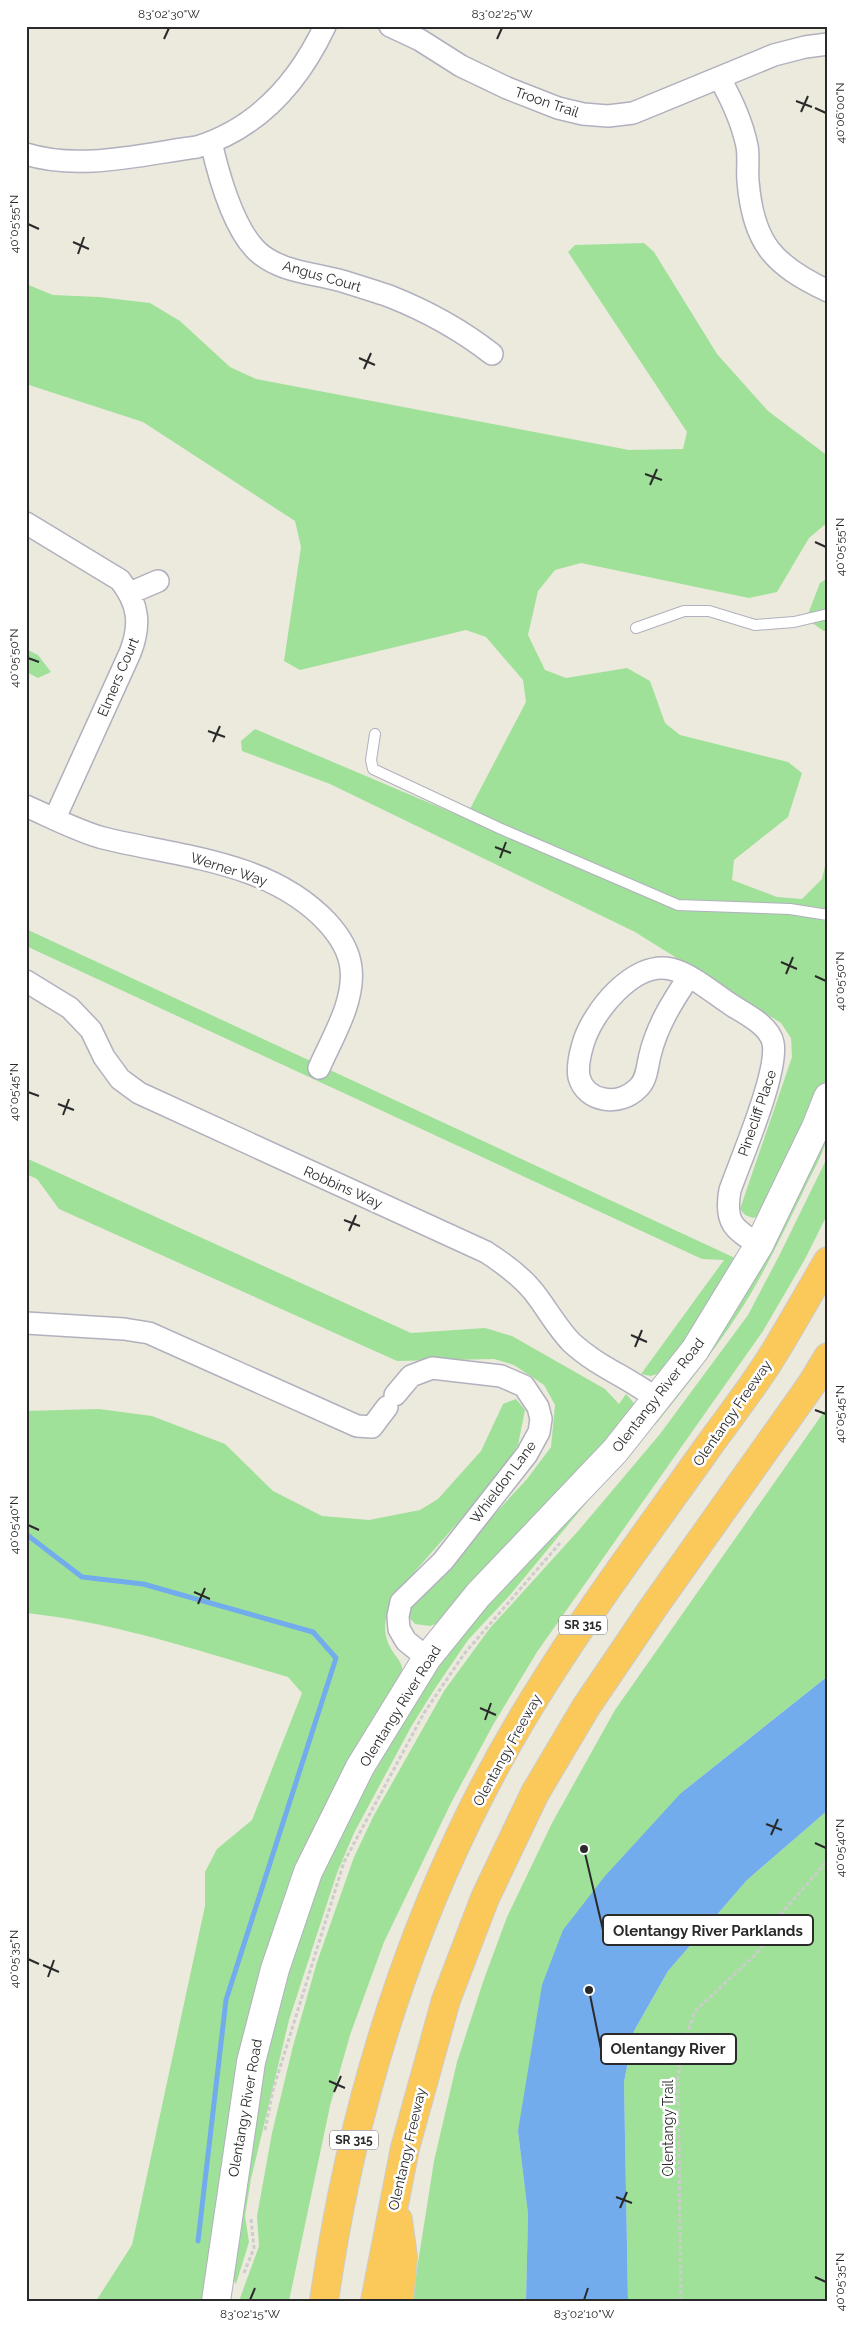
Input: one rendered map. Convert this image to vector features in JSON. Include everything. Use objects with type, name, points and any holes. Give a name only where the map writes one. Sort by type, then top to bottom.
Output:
[{"type":"highway","name":"Olentangy Freeway","points":[[324,2301],[334,2231],[360,2113],[378,2049],[400,1983],[441,1879],[493,1770],[545,1681],[613,1581],[771,1359],[828,1261]]},
{"type":"highway","name":"Olentangy Freeway","points":[[375,2301],[394,2196],[412,2120],[446,2000],[485,1898],[535,1793],[586,1706],[811,1385],[828,1357]]},
{"type":"highway","points":[[394,2196],[402,2257],[399,2301]]},
{"type":"main road","name":"Olentangy River Road","points":[[216,2301],[251,2062],[275,1969],[308,1872],[360,1768],[427,1658],[478,1595],[615,1451],[658,1400],[695,1350],[759,1245],[828,1097]]},
{"type":"street","points":[[26,154],[63,160],[104,160],[197,147],[238,131],[270,105],[298,74],[325,26]]},
{"type":"street","name":"Troon Trail","points":[[390,26],[420,40],[461,66],[507,88],[558,108],[583,114],[608,116],[633,113],[720,78],[748,64],[774,55],[804,47],[828,44]]},
{"type":"street","points":[[720,78],[734,106],[748,148],[751,207],[760,236],[776,259],[787,269],[800,278],[828,291]]},
{"type":"street","name":"Angus Court","points":[[211,142],[232,209],[256,250],[274,262],[299,272],[341,281],[381,294],[432,315],[463,331],[492,354]]},
{"type":"street","name":"Elmers Court","points":[[26,523],[120,580],[130,593],[138,623],[136,638],[55,818]]},
{"type":"street","points":[[130,593],[158,581]]},
{"type":"street","name":"Werner Way","points":[[26,806],[102,837],[209,860],[241,870],[273,883],[319,914],[336,932],[347,950],[352,968],[351,989],[319,1068]]},
{"type":"street","name":"Pinecliff Place","points":[[688,978],[654,1035],[641,1086],[630,1095],[616,1101],[601,1099],[588,1092],[580,1079],[579,1058],[583,1041],[597,1013],[608,1000],[640,974],[650,969],[673,970],[688,978],[746,1014],[766,1030],[773,1041],[774,1053],[770,1078],[728,1201],[730,1222],[737,1231],[759,1245]]},
{"type":"street","name":"Robbins Way","points":[[26,981],[70,1008],[91,1030],[104,1058],[120,1078],[138,1093],[486,1252],[508,1265],[532,1289],[570,1341],[590,1359],[644,1389],[658,1400]]},
{"type":"street","name":"Whieldon Lane","points":[[26,1323],[124,1328],[149,1333],[357,1426],[372,1427],[411,1376],[432,1368],[501,1376],[524,1386],[538,1407],[541,1419],[539,1432],[527,1454],[443,1561],[401,1602],[398,1616],[399,1629],[406,1641],[427,1658]]},
{"type":"lane","points":[[636,628],[684,611],[709,611],[755,625],[794,622],[828,614]]},
{"type":"lane","points":[[375,734],[370,760],[373,769],[499,828],[678,904],[790,909],[828,915]]},
{"type":"path","points":[[264,2135],[273,2090],[344,1862],[424,1713],[464,1654],[566,1537]]},
{"type":"path","name":"Olentangy Trail","points":[[680,2301],[678,2074],[684,2043],[695,2011],[755,1955],[771,1934],[779,1916],[828,1860]]},
{"type":"path","points":[[242,2278],[254,2248],[251,2218]]},
{"type":"green space","points":[[644,243],[654,252],[717,354],[768,411],[828,456],[828,522],[809,538],[777,592],[749,598],[581,563],[555,570],[538,591],[528,635],[545,670],[566,678],[627,668],[650,681],[665,723],[680,735],[788,762],[802,773],[788,817],[734,860],[732,880],[777,897],[802,899],[822,879],[828,853],[828,1075],[777,1189],[763,1214],[753,1218],[745,1215],[740,1209],[792,1057],[791,1038],[781,1023],[635,932],[330,784],[242,751],[241,741],[255,729],[458,815],[471,807],[526,702],[523,680],[486,637],[466,630],[300,670],[284,661],[301,547],[295,521],[143,422],[26,384],[26,284],[53,295],[99,297],[150,303],[180,321],[230,367],[256,379],[629,450],[683,449],[687,432],[568,252],[575,245]]},
{"type":"green space","points":[[828,578],[828,631],[824,631],[806,619],[820,583]]},
{"type":"green space","points":[[26,649],[38,655],[51,672],[38,678],[26,672]]},
{"type":"green space","points":[[26,929],[737,1259],[669,1370],[651,1376],[641,1374],[724,1260],[702,1259],[26,946]]},
{"type":"green space","points":[[828,1126],[826,1142],[819,1159],[750,1295],[717,1345],[655,1425],[652,1422]]},
{"type":"green space","points":[[828,1156],[828,1213],[805,1259],[763,1331],[537,1652],[493,1725],[451,1803],[384,1942],[350,2035],[330,2106],[289,2301],[239,2301],[259,2246],[257,2216],[272,2133],[293,2046],[317,1962],[354,1857],[373,1817],[444,1691],[490,1628],[579,1530],[660,1434],[748,1315]]},
{"type":"green space","points":[[26,1158],[411,1333],[485,1328],[512,1336],[605,1389],[619,1404],[626,1394],[634,1403],[629,1418],[441,1622],[430,1626],[415,1624],[409,1617],[410,1606],[527,1479],[551,1447],[555,1405],[544,1385],[514,1365],[494,1359],[397,1361],[59,1209],[37,1179],[26,1174]]},
{"type":"green space","points":[[516,1399],[525,1410],[518,1445],[498,1477],[395,1594],[386,1617],[385,1632],[387,1639],[401,1663],[403,1673],[304,1864],[207,2301],[96,2301],[132,2245],[205,1906],[205,1872],[217,1849],[252,1820],[302,1693],[288,1677],[191,1648],[92,1623],[26,1613],[26,1411],[99,1409],[152,1416],[225,1444],[273,1491],[322,1516],[369,1520],[420,1510],[438,1499],[481,1451],[503,1404]]},
{"type":"green space","points":[[828,1406],[828,1676],[681,1793],[518,2131],[528,2214],[526,2301],[412,2301],[434,2161],[457,2062],[484,1979],[507,1917],[552,1823],[615,1710]]},
{"type":"green space","points":[[606,1479],[510,1595],[468,1640],[411,1727],[354,1833],[337,1873],[289,2020],[251,2179],[245,2216],[249,2242],[236,2284],[233,2279],[262,2070],[286,1969],[322,1872],[352,1810],[433,1672],[471,1619]]},
{"type":"green space","points":[[828,1810],[828,2301],[628,2301],[624,2082],[634,2031],[668,1971],[747,1880]]},
{"type":"water","points":[[828,1676],[828,1810],[747,1880],[668,1971],[634,2031],[624,2082],[628,2301],[526,2301],[528,2214],[518,2131],[542,1985],[563,1930],[605,1876],[681,1793]]},
{"type":"waterway","points":[[26,1534],[82,1577],[143,1584],[313,1632],[336,1658],[226,2000],[198,2241]]},
{"type":"place","name":"Olentangy River Parklands","points":[[584,1849]]},
{"type":"place","name":"Olentangy River","points":[[589,1990]]}]
